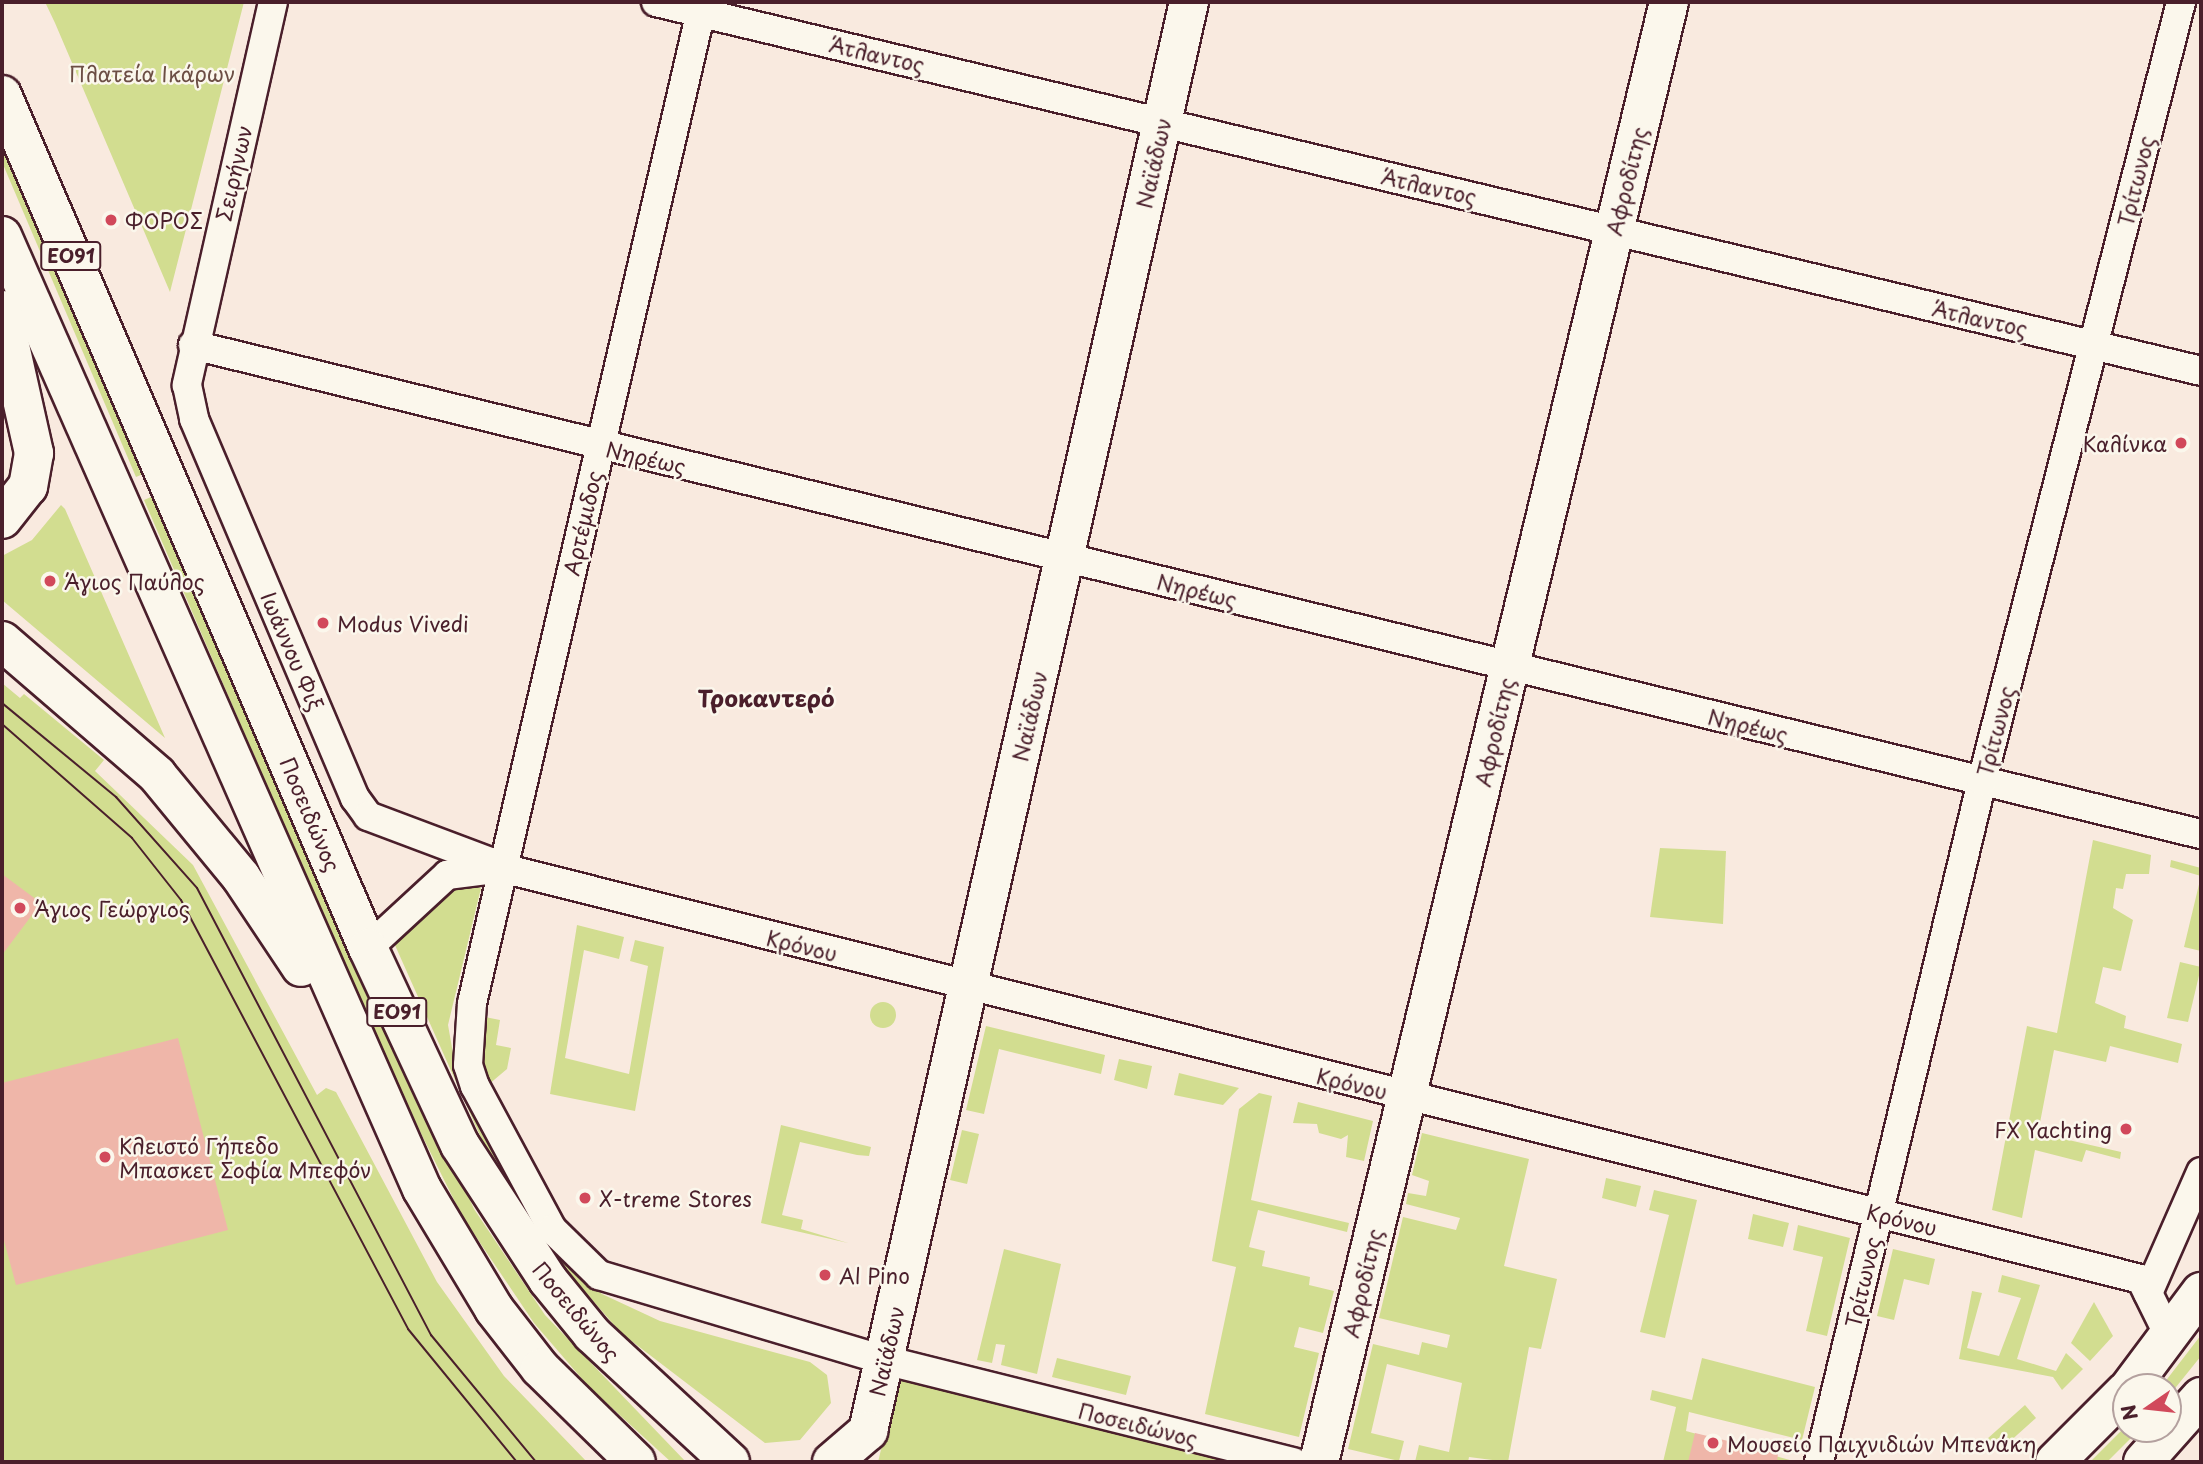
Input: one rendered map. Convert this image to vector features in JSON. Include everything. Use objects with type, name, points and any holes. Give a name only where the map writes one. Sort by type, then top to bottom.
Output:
[{"type":"main road","name":"Ναϊάδων","points":[[864,1446],[1189,2]]},
{"type":"main road","name":"Αφροδίτης","points":[[1319,1462],[1669,2]]},
{"type":"main road","name":"Ποσειδώνος","points":[[2,95],[368,948],[460,1145],[527,1249],[592,1334],[727,1461]]},
{"type":"main road","name":"ΕΟ91","points":[[2,236],[357,1050],[422,1188],[494,1309],[540,1368],[636,1462]]},
{"type":"main road","points":[[2,310],[34,453],[28,486],[2,519]]},
{"type":"main road","points":[[2,641],[118,735],[183,804],[241,877],[357,1050]]},
{"type":"main road","points":[[2141,1373],[2201,1292]]},
{"type":"main road","points":[[2143,1462],[2201,1397]]},
{"type":"main road","points":[[2055,1462],[2112,1405]]},
{"type":"main road","points":[[832,1462],[864,1446]]},
{"type":"street","name":"Σειρήνων","points":[[193,345],[273,2]]},
{"type":"street","name":"Άτλαντος","points":[[656,2],[701,7],[1162,122],[2201,371]]},
{"type":"street","name":"Τρίτωνος","points":[[1819,1462],[1982,782],[2181,2]]},
{"type":"street","name":"Αρτέμιδος","points":[[472,1003],[701,7]]},
{"type":"street","name":"Νηρέως","points":[[193,345],[2201,834]]},
{"type":"street","name":"Ιωάννου Φιξ","points":[[193,345],[187,385],[194,419],[355,798],[382,825],[455,845],[503,868]]},
{"type":"street","points":[[368,948],[447,875],[503,868]]},
{"type":"street","name":"Κρόνου","points":[[503,868],[968,987],[2141,1279],[2169,1336]]},
{"type":"street","name":"Ποσειδώνος","points":[[472,1003],[468,1065],[475,1086],[552,1229],[582,1265],[623,1285],[884,1360],[1293,1462]]},
{"type":"street","points":[[2148,1293],[2201,1172]]},
{"type":"green space","name":"Πλατεία Ικάρων","points":[[45,2],[244,2],[170,292],[55,23]]},
{"type":"green space","points":[[2,133],[148,472],[136,477],[2,162]]},
{"type":"green space","points":[[158,494],[474,1209],[545,1315],[686,1462],[671,1462],[589,1387],[534,1323],[462,1216],[388,1067],[144,500]]},
{"type":"green space","points":[[61,505],[165,738],[2,600],[2,556],[32,540]]},
{"type":"green space","points":[[2,683],[20,698],[24,694],[104,760],[95,771],[193,865],[317,1095],[326,1088],[336,1092],[437,1282],[504,1376],[587,1462],[2,1462]]},
{"type":"green space","points":[[2093,840],[2151,855],[2149,874],[2126,874],[2123,889],[2116,888],[2113,908],[2133,920],[2121,971],[2103,967],[2095,1003],[2126,1016],[2124,1028],[2182,1044],[2178,1063],[2110,1046],[2106,1062],[2054,1050],[2038,1133],[2121,1152],[2120,1159],[2086,1150],[2082,1162],[2035,1150],[2022,1218],[1992,1210],[2027,1026],[2057,1033]]},
{"type":"green space","points":[[1660,848],[1726,851],[1723,924],[1650,917]]},
{"type":"green space","points":[[2171,860],[2201,868],[2201,876],[2170,867]]},
{"type":"green space","points":[[2201,876],[2201,951],[2184,947]]},
{"type":"green space","points":[[468,884],[481,888],[448,1025],[459,1087],[484,1138],[570,1268],[602,1294],[660,1321],[810,1362],[827,1375],[831,1403],[800,1440],[765,1443],[621,1333],[567,1271],[482,1140],[394,943],[395,926],[450,886]]},
{"type":"green space","points":[[577,925],[624,937],[619,959],[584,950],[565,1058],[629,1074],[648,966],[630,961],[635,940],[664,947],[635,1111],[550,1094]]},
{"type":"green space","points":[[2180,962],[2201,967],[2188,1022],[2167,1018]]},
{"type":"green space","points":[[883,1002],[892,1006],[896,1015],[892,1024],[883,1028],[874,1024],[870,1015],[874,1006]]},
{"type":"green space","points":[[480,1016],[500,1020],[496,1045],[511,1048],[507,1069],[488,1085],[472,1048]]},
{"type":"green space","points":[[986,1026],[1105,1055],[1101,1074],[999,1049],[984,1114],[966,1110]]},
{"type":"green space","points":[[1119,1059],[1152,1066],[1147,1089],[1114,1080]]},
{"type":"green space","points":[[1179,1073],[1239,1088],[1223,1105],[1174,1095]]},
{"type":"green space","points":[[1259,1093],[1272,1096],[1251,1200],[1349,1223],[1347,1232],[1258,1210],[1249,1247],[1265,1251],[1262,1266],[1310,1277],[1309,1285],[1334,1291],[1323,1333],[1299,1327],[1294,1347],[1319,1353],[1299,1437],[1205,1414],[1236,1267],[1212,1261],[1239,1109]]},
{"type":"green space","points":[[1298,1102],[1373,1121],[1364,1161],[1346,1157],[1348,1135],[1341,1139],[1319,1133],[1317,1124],[1293,1123]]},
{"type":"green space","points":[[781,1125],[871,1147],[869,1156],[800,1142],[782,1215],[803,1220],[801,1229],[848,1243],[761,1223]]},
{"type":"green space","points":[[962,1130],[979,1134],[967,1184],[950,1180]]},
{"type":"green space","points":[[1422,1133],[1529,1159],[1504,1266],[1557,1279],[1541,1349],[1529,1347],[1508,1462],[1469,1457],[1468,1462],[1415,1462],[1419,1445],[1449,1452],[1462,1383],[1387,1364],[1371,1433],[1404,1441],[1399,1461],[1348,1449],[1373,1344],[1419,1355],[1422,1342],[1447,1348],[1450,1335],[1379,1318],[1403,1217],[1456,1230],[1460,1218],[1406,1204],[1408,1193],[1426,1196],[1429,1181],[1412,1175]]},
{"type":"green space","points":[[1606,1178],[1641,1186],[1636,1207],[1602,1198]]},
{"type":"green space","points":[[1654,1190],[1697,1200],[1665,1338],[1640,1332],[1669,1215],[1649,1210]]},
{"type":"green space","points":[[1753,1214],[1789,1223],[1783,1247],[1748,1239]]},
{"type":"green space","points":[[1798,1225],[1850,1238],[1827,1336],[1806,1331],[1823,1257],[1793,1250]]},
{"type":"green space","points":[[1004,1249],[1061,1264],[1037,1374],[1001,1365],[1005,1345],[996,1344],[992,1363],[977,1360]]},
{"type":"green space","points":[[1893,1249],[1935,1259],[1929,1285],[1904,1279],[1894,1320],[1877,1316]]},
{"type":"green space","points":[[2002,1275],[2040,1285],[2017,1359],[2056,1371],[2066,1353],[2083,1369],[2062,1390],[2053,1377],[1959,1359],[1972,1291],[1982,1293],[1967,1348],[1999,1356],[2021,1298],[1998,1292]]},
{"type":"green space","points":[[2094,1302],[2113,1336],[2090,1361],[2071,1343]]},
{"type":"green space","points":[[2201,1335],[2201,1356],[2182,1380],[2182,1373],[2172,1373]]},
{"type":"green space","points":[[1057,1358],[1131,1376],[1126,1395],[1052,1377]]},
{"type":"green space","points":[[1702,1358],[1815,1387],[1802,1440],[1689,1412],[1686,1431],[1797,1462],[1663,1462],[1676,1407],[1650,1400],[1652,1390],[1692,1400]]},
{"type":"green space","points":[[901,1368],[1263,1462],[878,1462]]},
{"type":"green space","points":[[2025,1405],[2036,1418],[1997,1453],[1987,1439]]},
{"type":"green space","points":[[2112,1440],[2112,1443],[2126,1443],[2107,1462],[2090,1462]]},
{"type":"building","name":"Άγιος Γεώργιος","points":[[2,874],[41,903],[2,955]]},
{"type":"building","name":"Κλειστό Γήπεδο Μπασκετ Σοφία Μπεφόν","points":[[178,1038],[228,1230],[16,1285],[2,1233],[2,1083]]},
{"type":"building","name":"Μουσείο Παιχνιδιών Μπενάκη","points":[[1695,1433],[1778,1453],[1777,1462],[1688,1462]]},
{"type":"tram line","points":[[2,703],[116,797],[197,888],[431,1335],[536,1462]]},
{"type":"tram line","points":[[2,724],[132,838],[181,900],[408,1329],[517,1462]]},
{"type":"place","name":"ΦΟΡΟΣ","points":[[111,220]]},
{"type":"place","name":"Καλίνκα","points":[[2181,443]]},
{"type":"place","name":"Άγιος Παύλος","points":[[50,581]]},
{"type":"place","name":"Modus Vivedi","points":[[323,623]]},
{"type":"place","name":"Άγιος Γεώργιος","points":[[20,908]]},
{"type":"place","name":"FX Yachting","points":[[2126,1129]]},
{"type":"place","name":"Κλειστό Γήπεδο Μπασκετ Σοφία Μπεφόν","points":[[105,1157]]},
{"type":"place","name":"X-treme Stores","points":[[585,1198]]},
{"type":"place","name":"Al Pino","points":[[825,1275]]},
{"type":"place","name":"Μουσείο Παιχνιδιών Μπενάκη","points":[[1713,1443]]},
{"type":"district","name":"Τροκαντερό","points":[[766,698]]}]
